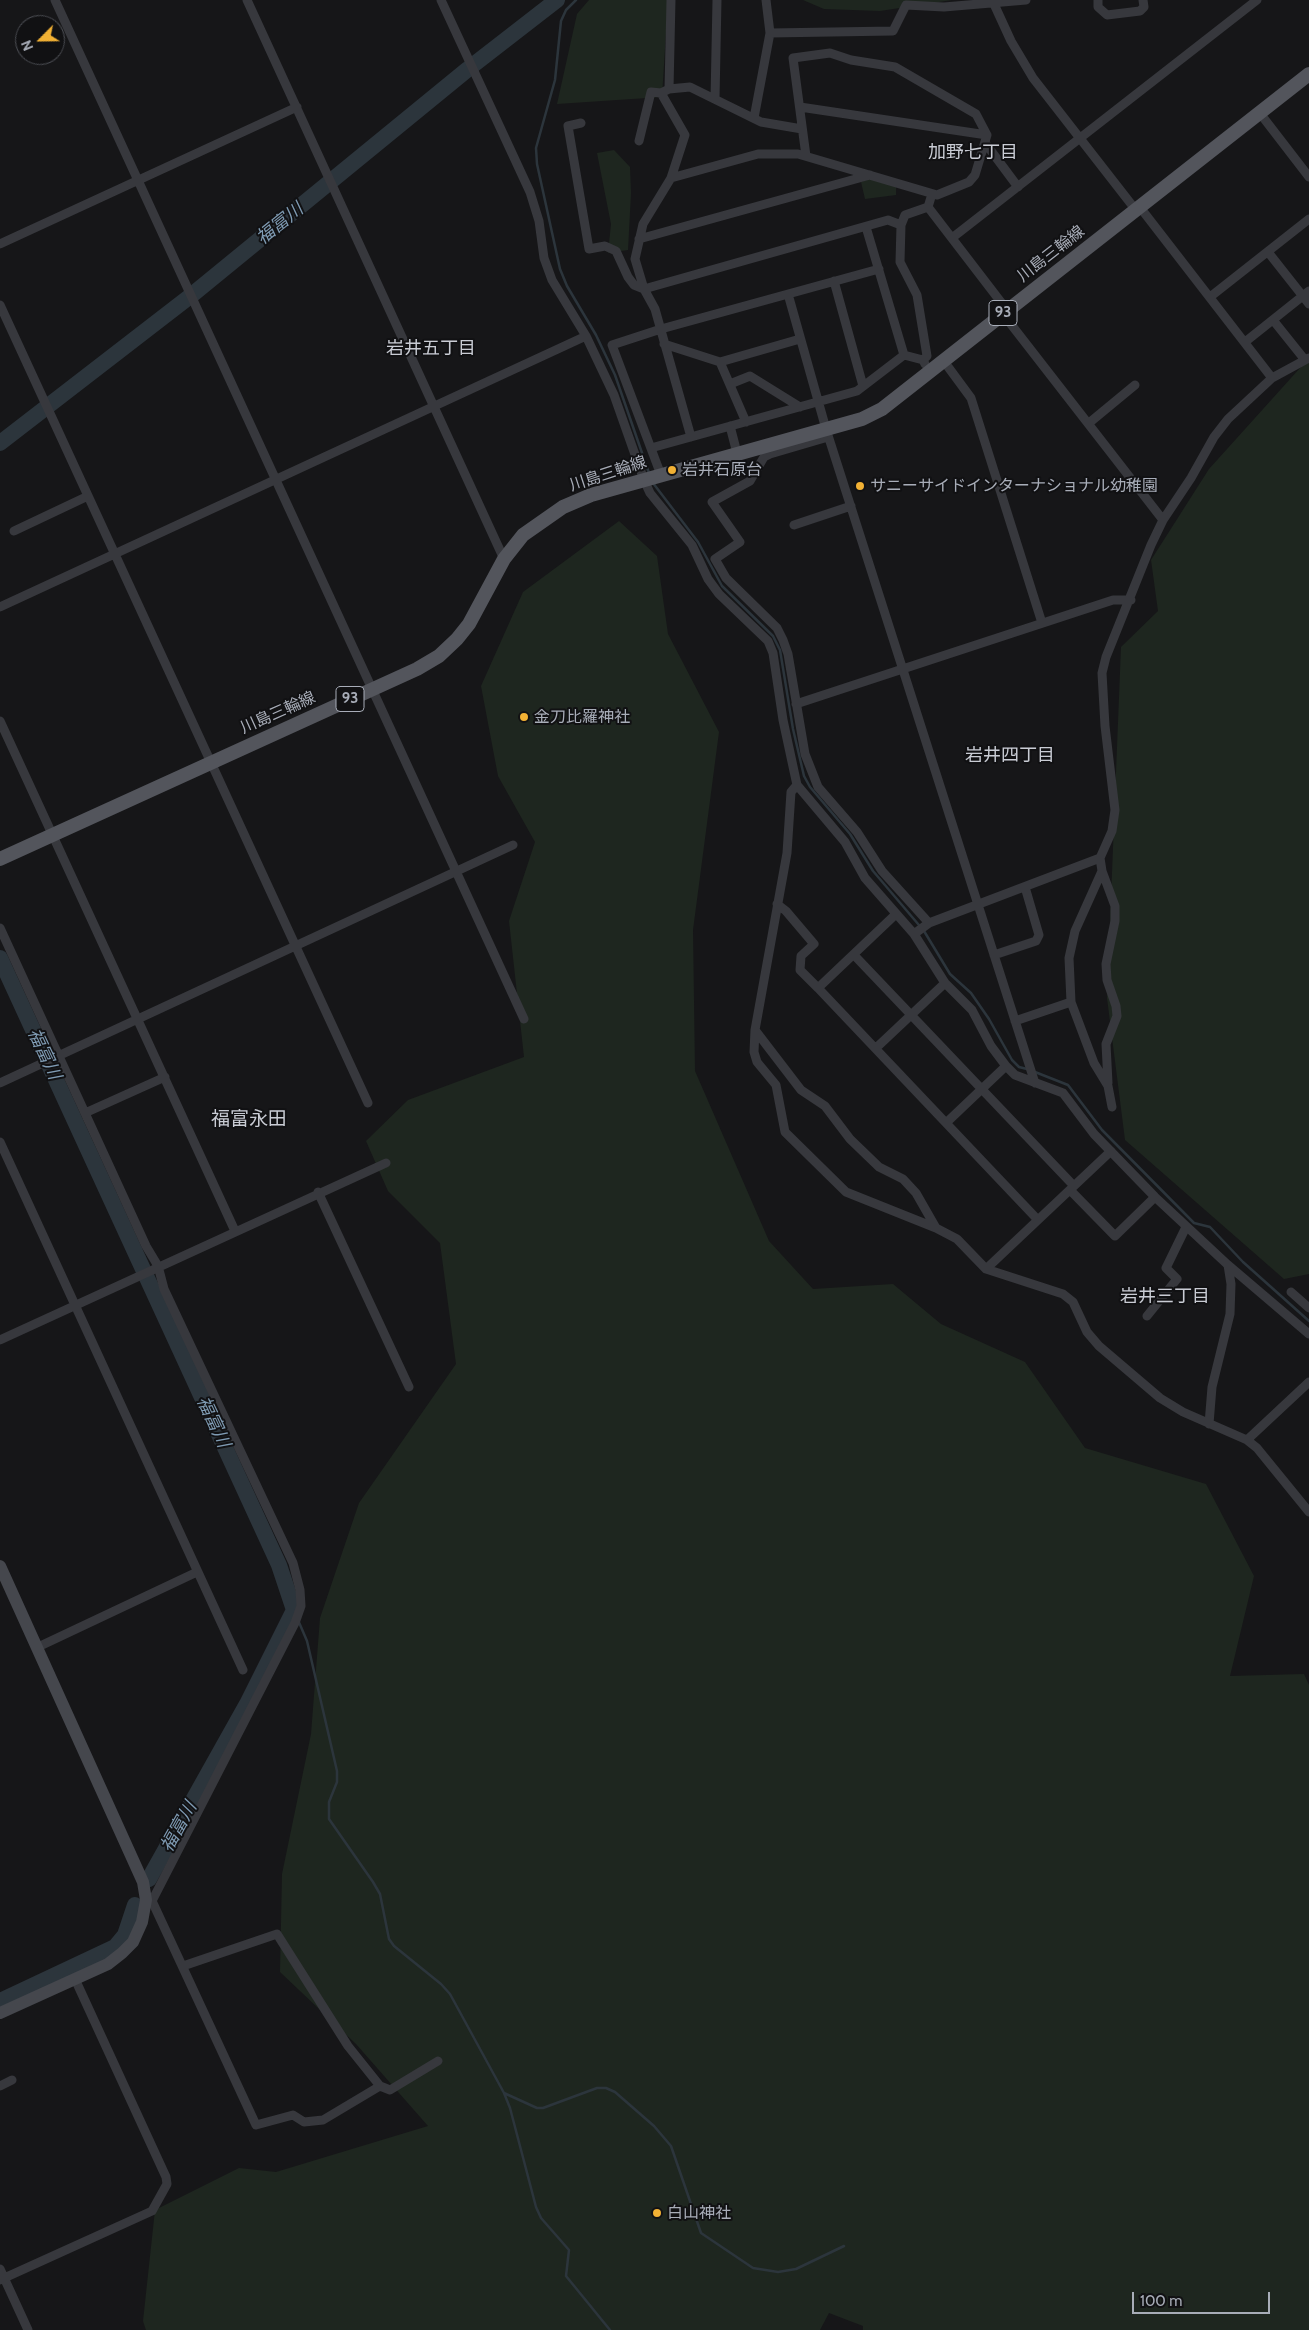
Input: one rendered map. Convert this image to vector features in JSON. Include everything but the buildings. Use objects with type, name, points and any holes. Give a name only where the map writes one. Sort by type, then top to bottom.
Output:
[{"type":"main road","name":"川島三輪線","points":[[0,859],[372,689],[439,656],[457,639],[481,605],[504,559],[523,535],[562,507],[591,495],[652,477],[737,454],[827,433],[882,409],[926,365],[943,360],[1309,74]]},
{"type":"street","points":[[54,0],[524,1019]]},
{"type":"street","points":[[247,0],[435,405],[504,559]]},
{"type":"street","points":[[441,0],[530,192],[539,221],[544,258],[552,280],[586,336],[652,477]]},
{"type":"street","points":[[671,0],[665,91],[685,135],[671,178],[643,224],[635,259],[644,289],[655,309],[690,437]]},
{"type":"street","points":[[715,99],[717,0]]},
{"type":"street","points":[[754,118],[770,33],[766,0]]},
{"type":"street","points":[[770,33],[893,31],[906,6],[944,7],[1026,0]]},
{"type":"street","points":[[1098,0],[1098,7],[1107,15],[1140,11],[1144,7],[1143,0]]},
{"type":"street","points":[[952,238],[1257,0]]},
{"type":"street","points":[[994,4],[1011,41],[1033,78],[1080,140],[1210,297],[1272,378]]},
{"type":"street","points":[[806,156],[793,58],[830,53],[852,60],[895,67],[976,114],[986,140],[1018,187]]},
{"type":"street","points":[[639,141],[651,92],[690,86],[761,122],[802,129]]},
{"type":"street","points":[[0,244],[297,107]]},
{"type":"street","points":[[800,107],[986,140]]},
{"type":"street","points":[[1259,112],[1309,178]]},
{"type":"street","points":[[581,123],[568,126],[590,249],[607,247],[616,251],[628,277],[634,285],[644,289],[888,220],[901,225]]},
{"type":"street","points":[[671,178],[758,154],[806,156],[937,195],[969,182],[979,166],[986,140]]},
{"type":"street","points":[[639,239],[870,174]]},
{"type":"street","points":[[928,207],[932,194]]},
{"type":"street","points":[[928,207],[1163,520]]},
{"type":"street","points":[[866,226],[904,355],[926,365],[927,356],[917,295],[900,262],[901,225],[905,215],[928,207]]},
{"type":"street","points":[[1210,297],[1309,219]]},
{"type":"street","points":[[1244,342],[1307,297],[1268,252]]},
{"type":"street","points":[[879,269],[661,329],[612,345],[651,448],[652,477],[650,493],[692,545],[708,579],[719,594],[768,641],[773,653],[783,720],[797,785],[845,842],[865,878],[896,914],[916,933],[945,983],[972,1010],[991,1046],[1006,1066],[1015,1075],[1033,1078],[1063,1093],[1094,1134],[1155,1197],[1228,1266],[1309,1334]]},
{"type":"street","points":[[834,281],[863,386]]},
{"type":"street","points":[[788,294],[827,433],[1033,1078]]},
{"type":"street","points":[[0,305],[368,1103]]},
{"type":"street","points":[[1112,1107],[1108,1086],[1106,1044],[1117,1016],[1116,1006],[1107,980],[1106,964],[1115,906],[1102,871],[1100,858],[1112,831],[1115,810],[1105,726],[1102,673],[1106,657],[1131,600],[1151,545],[1163,520],[1191,478],[1214,437],[1228,419],[1272,378],[1307,359],[1273,320]]},
{"type":"street","points":[[0,607],[586,336]]},
{"type":"street","points":[[664,344],[720,362],[800,339]]},
{"type":"street","points":[[651,448],[857,390],[904,355]]},
{"type":"street","points":[[943,360],[971,398],[1042,623]]},
{"type":"street","points":[[720,362],[746,422]]},
{"type":"street","points":[[730,384],[750,376],[800,407]]},
{"type":"street","points":[[1089,423],[1135,385]]},
{"type":"street","points":[[730,426],[737,454]]},
{"type":"street","points":[[827,433],[764,457],[750,481],[712,502],[740,542],[715,559],[726,578],[738,592],[777,628],[788,654],[805,754],[818,787],[857,832],[882,871],[927,924]]},
{"type":"street","points":[[14,531],[88,496]]},
{"type":"street","points":[[794,525],[851,506]]},
{"type":"street","points":[[796,704],[1113,600],[1131,600]]},
{"type":"street","points":[[0,721],[235,1231]]},
{"type":"street","points":[[797,785],[791,792],[787,853],[755,1030],[754,1052],[757,1062],[776,1085],[786,1132],[846,1192],[936,1228],[957,1239],[986,1269],[1063,1294],[1073,1302],[1087,1332],[1099,1346],[1160,1398],[1183,1412],[1247,1440],[1256,1448],[1309,1512]]},
{"type":"street","points":[[0,1083],[513,845]]},
{"type":"street","points":[[916,933],[927,924],[1100,858]]},
{"type":"street","points":[[1102,871],[1075,931],[1069,958],[1071,1002],[1094,1062],[1108,1086]]},
{"type":"street","points":[[994,955],[1036,941],[1040,935],[1025,887]]},
{"type":"street","points":[[777,904],[786,910],[814,944],[801,956],[800,970],[1038,1220]]},
{"type":"street","points":[[818,988],[896,914]]},
{"type":"street","points":[[0,928],[156,1267],[164,1289],[293,1563],[300,1590],[299,1614],[295,1623],[149,1900],[133,1942],[108,1964],[0,2013]]},
{"type":"street","points":[[854,955],[982,1089],[1115,1236],[1155,1197]]},
{"type":"street","points":[[876,1048],[945,983]]},
{"type":"street","points":[[1015,1021],[1071,1002]]},
{"type":"street","points":[[755,1030],[801,1090],[824,1106],[850,1139],[879,1167],[903,1179],[916,1193],[936,1228]]},
{"type":"street","points":[[946,1123],[1006,1066]]},
{"type":"street","points":[[85,1113],[165,1077]]},
{"type":"street","points":[[0,1142],[243,1670]]},
{"type":"street","points":[[986,1269],[1111,1151]]},
{"type":"street","points":[[0,1340],[386,1162]]},
{"type":"street","points":[[318,1192],[409,1387]]},
{"type":"street","points":[[1147,1316],[1177,1279],[1166,1268],[1186,1227]]},
{"type":"street","points":[[1209,1424],[1212,1387],[1230,1314],[1231,1284],[1228,1266]]},
{"type":"street","points":[[1291,1292],[1309,1308]]},
{"type":"street","points":[[1247,1440],[1309,1382]]},
{"type":"street","points":[[0,1566],[143,1882],[149,1900],[183,1966],[256,2125],[293,2115],[304,2122],[323,2120],[380,2086]]},
{"type":"street","points":[[38,1647],[198,1572]]},
{"type":"street","points":[[183,1966],[277,1934],[348,2046],[380,2086],[390,2090],[438,2061]]},
{"type":"street","points":[[2,2279],[152,2211],[167,2184],[166,2177],[75,1979]]},
{"type":"street","points":[[0,2086],[12,2080]]},
{"type":"street","points":[[0,2269],[2,2279],[28,2330]]},
{"type":"shaded area","points":[[589,0],[668,0],[662,97],[557,104],[577,14]]},
{"type":"shaded area","points":[[803,0],[952,0],[880,11],[824,9]]},
{"type":"shaded area","points":[[614,150],[630,167],[631,193],[628,250],[608,253],[611,224],[597,153]]},
{"type":"shaded area","points":[[872,178],[896,186],[896,195],[865,199],[861,182]]},
{"type":"shaded area","points":[[1309,358],[1309,1274],[1284,1279],[1125,1140],[1107,998],[1121,647],[1158,611],[1151,560],[1209,469]]},
{"type":"shaded area","points":[[619,521],[657,556],[668,634],[719,732],[693,930],[695,1071],[769,1241],[813,1289],[893,1284],[941,1324],[1025,1362],[1085,1448],[1206,1484],[1254,1576],[1230,1676],[1304,1674],[1309,1685],[1309,2330],[863,2330],[863,2326],[829,2313],[820,2330],[146,2330],[143,2321],[155,2210],[239,2168],[276,2172],[428,2126],[356,2044],[280,1972],[282,1874],[311,1734],[320,1618],[359,1503],[456,1364],[440,1243],[388,1191],[366,1141],[408,1100],[524,1057],[509,921],[535,842],[498,776],[481,686],[523,592]]},
{"type":"waterway","name":"福富川","points":[[0,443],[193,294],[468,69],[557,0]]},
{"type":"waterway","points":[[576,0],[566,10],[561,21],[555,80],[536,148],[537,164],[560,269],[567,286],[596,335],[615,375],[649,473]]},
{"type":"waterway","points":[[653,483],[698,542],[722,586],[773,636],[780,650],[793,729],[804,776],[810,787],[850,834],[873,871],[924,931],[950,974],[971,993],[989,1019],[1012,1060],[1019,1067],[1027,1069]]},
{"type":"waterway","name":"福富川","points":[[0,958],[279,1565],[294,1610],[247,1704],[149,1879]]},
{"type":"waterway","points":[[1035,1072],[1068,1085],[1102,1130],[1194,1223],[1210,1227],[1243,1262],[1309,1321]]},
{"type":"waterway","points":[[298,1620],[307,1641],[337,1771],[337,1782],[329,1802],[329,1819],[380,1894],[389,1939],[394,1946],[441,1984],[450,1994],[504,2093],[537,2108],[543,2108],[597,2088],[606,2088],[615,2092],[654,2126],[671,2146],[701,2233],[753,2268],[778,2272],[796,2269],[844,2246]]},
{"type":"waterway","name":"福富川","points":[[0,2001],[115,1947],[125,1935],[135,1905]]},
{"type":"waterway","points":[[504,2093],[510,2108],[536,2207],[541,2218],[569,2250],[566,2276],[610,2330]]},
{"type":"place","name":"岩井石原台","points":[[672,470]]},
{"type":"place","name":"サニーサイドインターナショナル幼稚園","points":[[860,486]]},
{"type":"place","name":"金刀比羅神社","points":[[524,717]]},
{"type":"place","name":"白山神社","points":[[657,2213]]},
{"type":"district","name":"加野七丁目","points":[[973,153]]},
{"type":"district","name":"岩井五丁目","points":[[431,349]]},
{"type":"district","name":"岩井四丁目","points":[[1010,756]]},
{"type":"district","name":"福富永田","points":[[249,1119]]},
{"type":"district","name":"岩井三丁目","points":[[1165,1297]]}]
